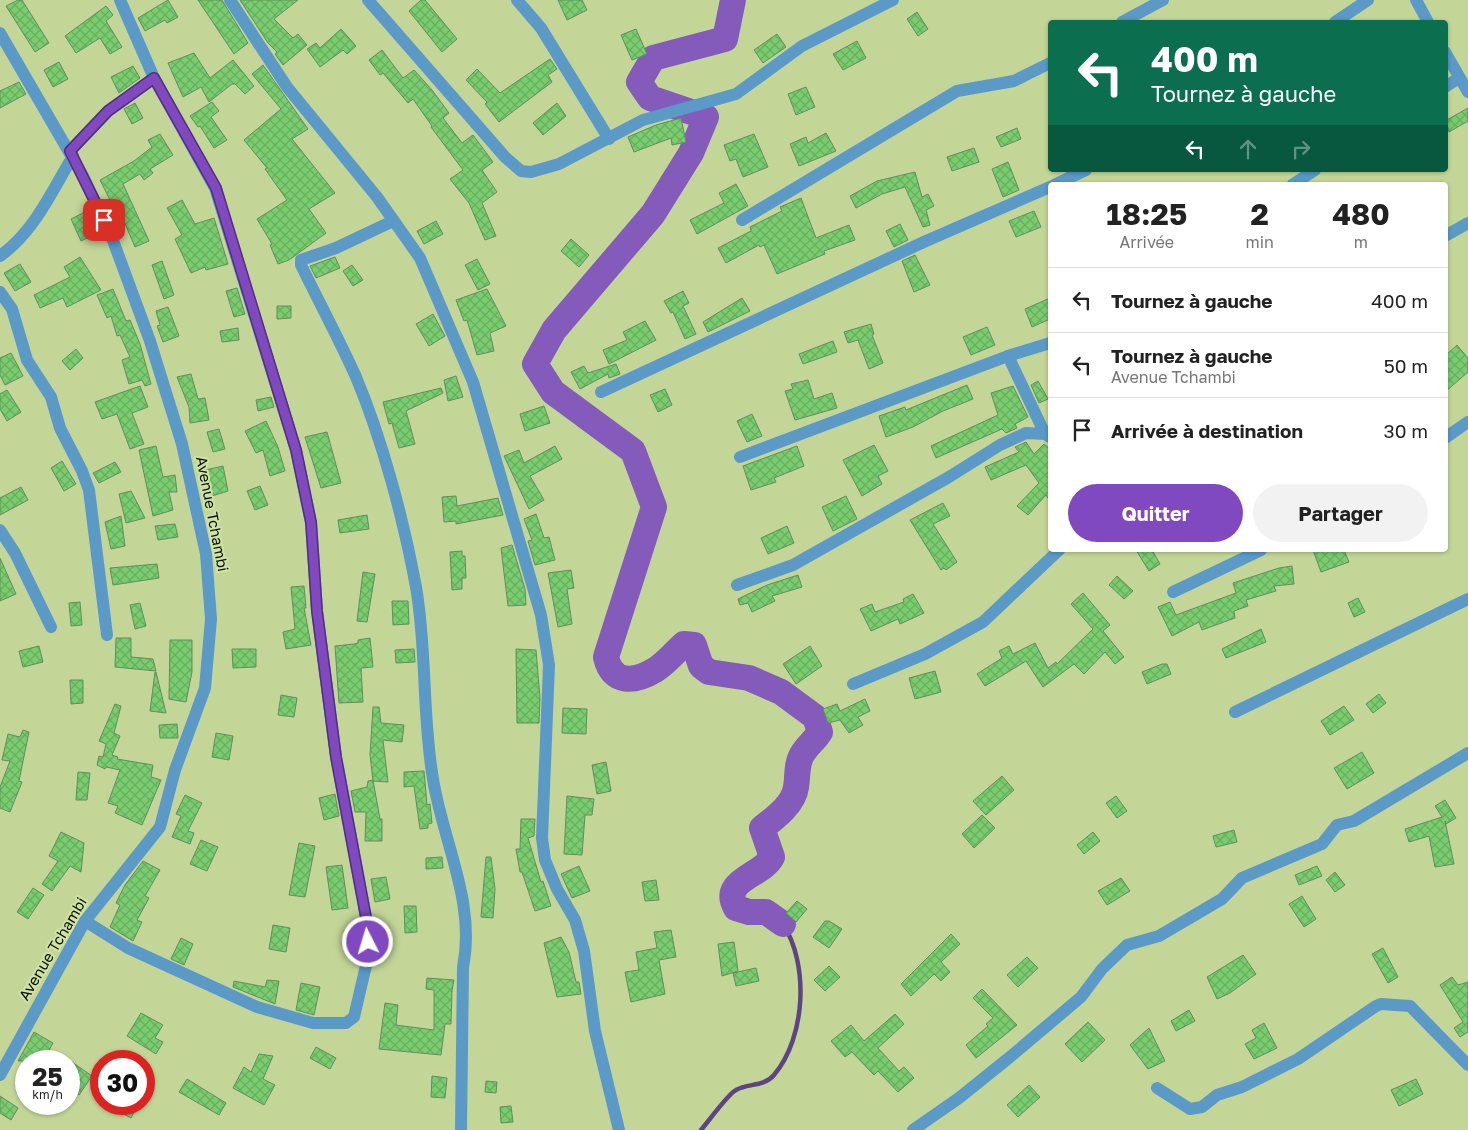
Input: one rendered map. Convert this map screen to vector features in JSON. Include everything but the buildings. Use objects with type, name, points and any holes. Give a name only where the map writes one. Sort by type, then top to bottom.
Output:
[{"type":"street","points":[[85,921],[128,948],[257,1007],[313,1023],[346,1023],[354,1017],[368,957],[368,928],[336,757],[317,611],[311,522],[296,450],[216,188],[154,78],[120,0]]},
{"type":"street","points":[[230,0],[287,87],[393,220],[420,258],[473,382],[541,615],[549,665],[542,838],[545,860],[556,889],[575,920],[584,951],[596,1032],[618,1130]]},
{"type":"street","points":[[368,0],[505,157],[521,171],[531,172],[559,164],[655,116],[736,94],[802,46],[893,0]]},
{"type":"street","points":[[517,0],[541,28],[609,139]]},
{"type":"street","points":[[1126,20],[1163,0]]},
{"type":"street","points":[[1338,20],[1368,0]]},
{"type":"street","points":[[1416,0],[1427,20]]},
{"type":"street","name":"Avenue Tchambi","points":[[0,33],[71,153],[111,235],[150,341],[182,444],[206,554],[211,619],[205,688],[175,770],[160,828],[85,921],[0,1076]]},
{"type":"street","points":[[1448,57],[1468,92]]},
{"type":"street","points":[[742,220],[957,91],[1014,81],[1048,64]]},
{"type":"street","points":[[0,256],[14,246],[38,216],[71,153],[108,111],[154,78]]},
{"type":"street","points":[[1448,86],[1460,78]]},
{"type":"street","points":[[1060,182],[1082,172]]},
{"type":"street","points":[[1297,182],[1312,172]]},
{"type":"street","points":[[601,392],[926,241],[1048,188]]},
{"type":"street","points":[[393,220],[336,248],[301,260],[301,265],[356,378],[392,486],[404,530],[416,589],[433,779],[458,877],[468,944],[463,967],[461,1130]]},
{"type":"street","points":[[1448,234],[1468,223]]},
{"type":"street","points":[[0,292],[12,310],[27,360],[51,398],[60,428],[82,471],[89,490],[106,635]]},
{"type":"street","points":[[740,457],[1048,343]]},
{"type":"street","points":[[1008,356],[1047,436]]},
{"type":"street","points":[[1448,436],[1468,422]]},
{"type":"street","points":[[737,586],[793,565],[949,477],[1000,445],[1026,433],[1047,436]]},
{"type":"street","points":[[0,530],[15,553],[51,627]]},
{"type":"street","points":[[853,684],[925,654],[983,622],[1057,552]]},
{"type":"street","points":[[1173,592],[1257,552]]},
{"type":"street","points":[[1235,712],[1468,599]]},
{"type":"street","points":[[913,1130],[974,1086],[1063,1012],[1084,993],[1102,969],[1127,945],[1159,936],[1222,899],[1242,878],[1322,844],[1338,825],[1354,821],[1468,752]]},
{"type":"street","points":[[1157,1088],[1190,1109],[1202,1108],[1217,1095],[1242,1087],[1298,1059],[1381,1004],[1410,1006],[1468,1066]]},
{"type":"waterway","points":[[733,0],[725,39],[653,58],[639,82],[650,98],[706,117],[691,153],[653,214],[554,330],[535,364],[553,392],[633,451],[654,507],[606,657],[613,673],[625,678],[640,677],[659,667],[684,644],[694,645],[701,666],[709,672],[749,678],[781,692],[815,717],[820,732],[801,757],[792,799],[773,820],[762,828],[772,857],[760,869],[744,879],[733,891],[736,908],[749,912],[766,912],[783,924]]},
{"type":"waterway","points":[[701,1130],[723,1102],[736,1090],[770,1079],[785,1059],[793,1041],[798,1021],[800,979],[797,959],[783,924]]},
{"type":"route","points":[[104,220],[70,151],[108,111],[154,78],[216,188],[296,450],[311,522],[317,611],[336,757],[368,928],[368,942]]}]
